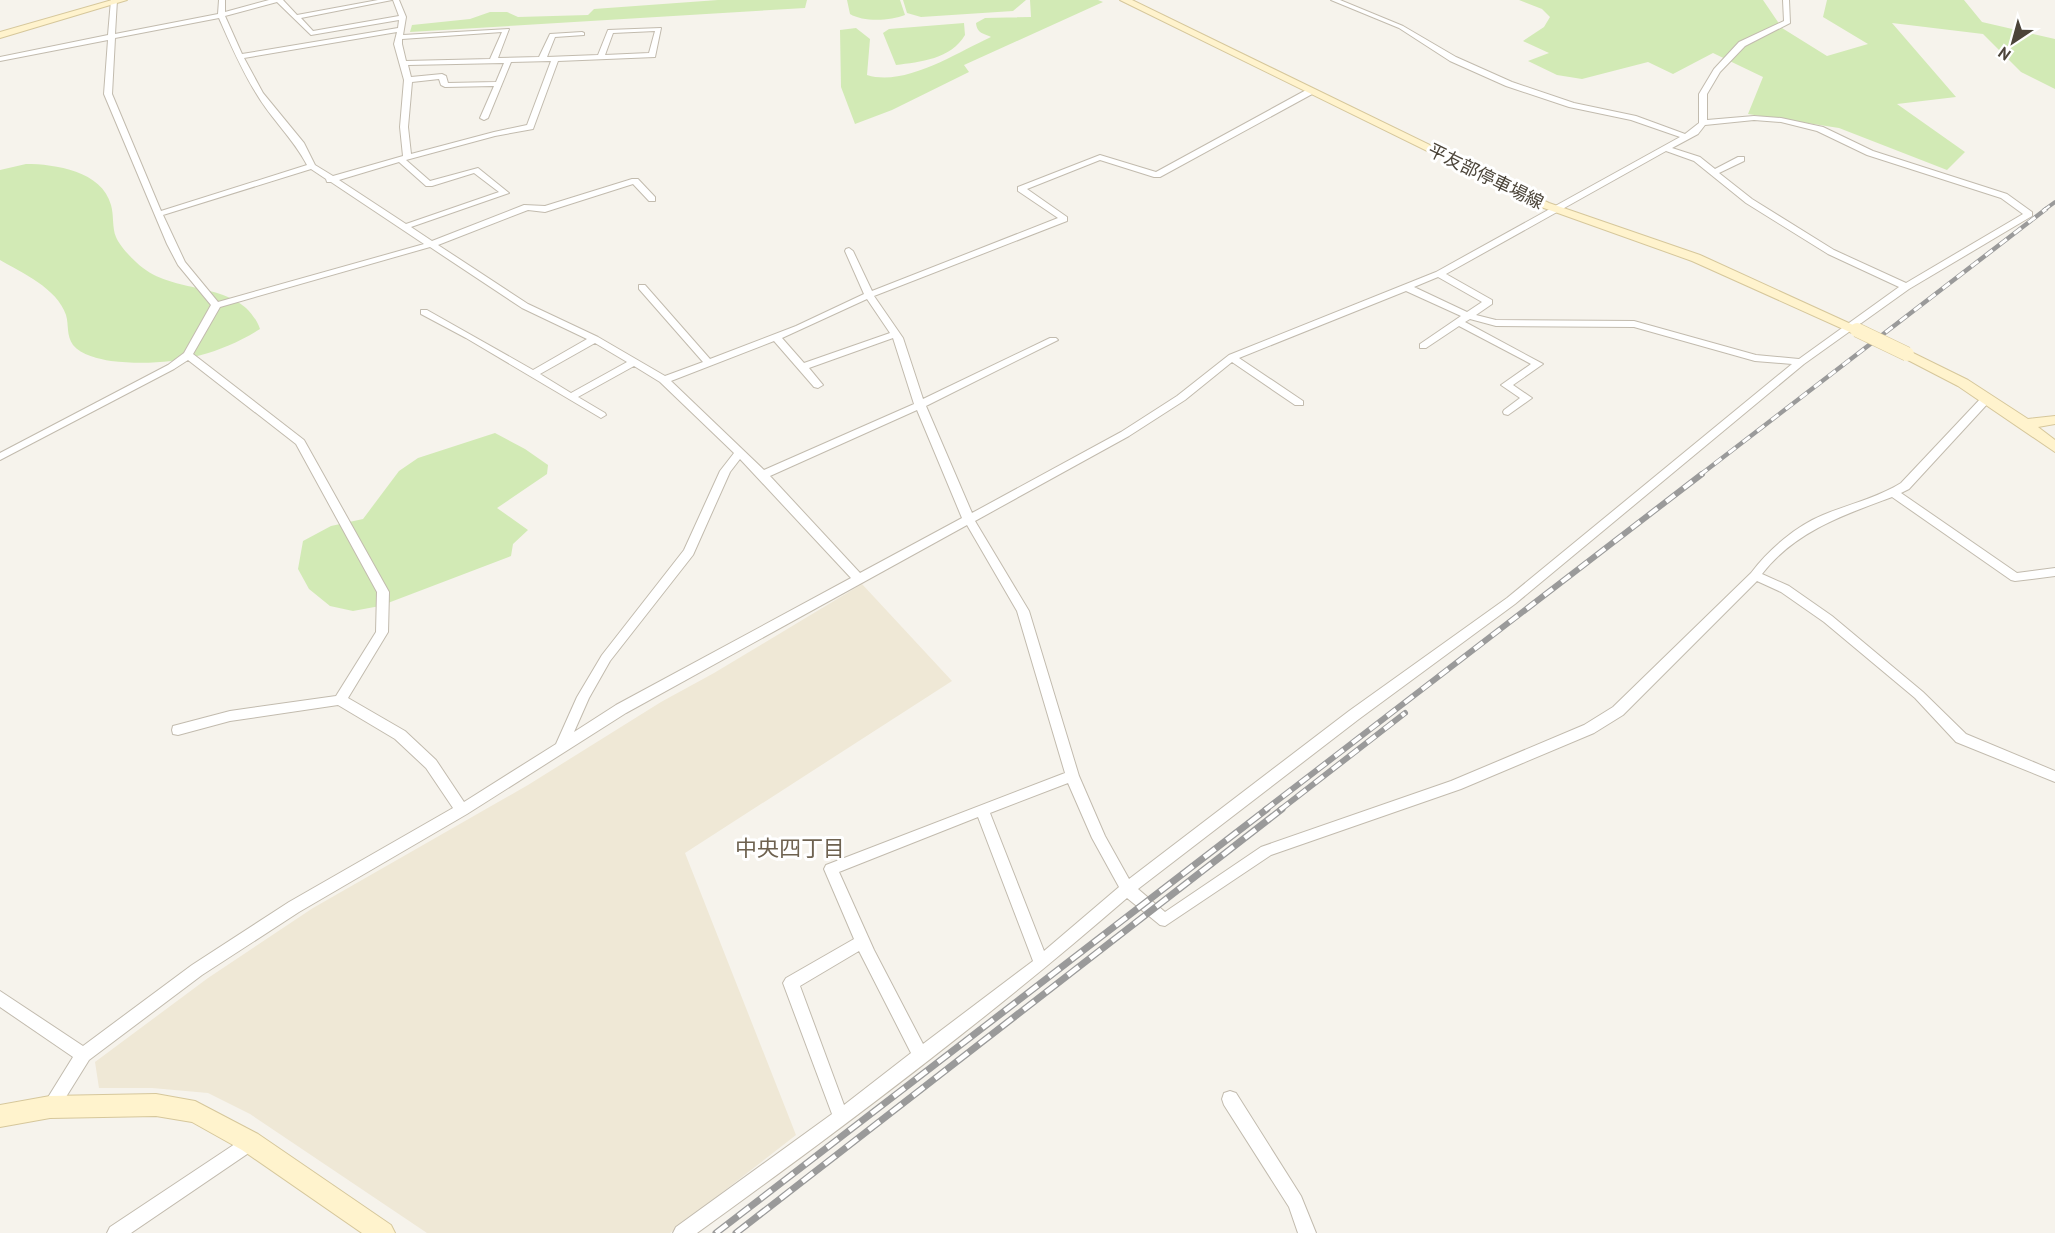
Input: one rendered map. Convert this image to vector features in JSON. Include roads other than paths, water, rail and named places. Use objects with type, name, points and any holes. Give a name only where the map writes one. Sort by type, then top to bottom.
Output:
[{"type":"main road","name":"平友部停車場線","points":[[1125,0],[1558,209],[1696,258],[1907,354],[1987,398]]},
{"type":"main road","points":[[0,35],[117,1]]},
{"type":"main road","points":[[1987,398],[2055,447]]},
{"type":"main road","points":[[2025,424],[2055,420]]},
{"type":"main road","points":[[0,1116],[50,1107],[156,1105],[195,1112],[250,1142],[383,1233]]},
{"type":"street","points":[[222,0],[221,15],[260,94],[301,145],[312,166],[330,180],[525,306],[595,339],[664,380],[763,475],[860,580]]},
{"type":"street","points":[[0,59],[221,15],[278,0],[312,33],[403,17]]},
{"type":"street","points":[[333,0],[341,8]]},
{"type":"street","points":[[296,17],[389,0]]},
{"type":"street","points":[[396,0],[403,17],[398,44],[408,80],[404,158],[429,184],[475,170],[505,193],[404,227]]},
{"type":"street","points":[[1334,0],[1401,27],[1452,59],[1509,84],[1572,105],[1633,118],[1686,137]]},
{"type":"street","points":[[1703,123],[1703,94],[1717,71],[1742,44],[1788,22],[1786,0]]},
{"type":"street","points":[[117,1],[110,37],[108,94],[181,263],[216,305]]},
{"type":"street","points":[[404,63],[493,62],[652,55],[659,28],[610,31],[601,57]]},
{"type":"street","points":[[240,57],[400,33],[507,30],[493,62]]},
{"type":"street","points":[[542,60],[552,35],[582,34]]},
{"type":"street","points":[[330,180],[494,134],[530,128],[555,59]]},
{"type":"street","points":[[484,118],[508,61]]},
{"type":"street","points":[[408,80],[442,76],[445,85],[498,84]]},
{"type":"street","points":[[664,380],[776,337],[869,295],[1064,219],[1021,189],[1100,157],[1156,175],[1311,91]]},
{"type":"street","points":[[50,1107],[84,1055],[197,970],[274,920],[462,810],[621,709],[1125,434],[1181,398],[1232,357],[1439,274],[1667,149],[1703,123],[1754,118],[1781,120],[1820,129],[1870,153],[2004,196],[2029,214],[1906,287],[1852,328],[1801,362],[1511,601],[1354,716],[1127,889],[1041,963],[841,1117],[682,1233]]},
{"type":"street","points":[[1667,149],[1697,159],[1749,201],[1831,252],[1906,287]]},
{"type":"street","points":[[1713,172],[1741,159]]},
{"type":"street","points":[[159,214],[312,166]]},
{"type":"street","points":[[0,457],[171,367],[188,355],[216,305],[432,244],[527,207],[545,209],[635,181],[652,199]]},
{"type":"street","points":[[849,252],[869,295],[895,334],[920,405],[969,520],[1023,611],[1072,776],[1099,838],[1127,889],[1165,920],[1266,851],[1456,785],[1589,729],[1618,711],[1778,551],[1825,518],[1893,493],[1905,486],[1987,398]]},
{"type":"street","points":[[1423,346],[1489,302],[1439,274]]},
{"type":"street","points":[[642,287],[709,363]]},
{"type":"street","points":[[1406,287],[1468,316],[1496,323],[1634,324],[1755,358],[1801,362]]},
{"type":"street","points":[[424,312],[601,415]]},
{"type":"street","points":[[1458,322],[1538,364],[1506,385],[1527,398],[1508,412]]},
{"type":"street","points":[[803,367],[895,334]]},
{"type":"street","points":[[776,337],[818,385]]},
{"type":"street","points":[[533,374],[595,339]]},
{"type":"street","points":[[763,475],[920,405],[1053,339]]},
{"type":"street","points":[[188,355],[300,442],[383,592],[382,632],[340,700]]},
{"type":"street","points":[[1232,357],[1299,403]]},
{"type":"street","points":[[571,397],[634,362]]},
{"type":"street","points":[[561,747],[583,697],[606,658],[688,552],[725,471],[740,453]]},
{"type":"street","points":[[1893,493],[2015,577],[2055,572]]},
{"type":"street","points":[[1755,576],[1785,589],[1828,619],[1919,695],[1961,738],[2055,777]]},
{"type":"street","points":[[178,730],[230,716],[340,700],[400,735],[430,764],[462,810]]},
{"type":"street","points":[[921,1056],[862,942],[831,868],[1072,776]]},
{"type":"street","points":[[982,810],[1041,963]]},
{"type":"street","points":[[841,1117],[791,983],[862,942]]},
{"type":"street","points":[[0,998],[16,1012],[84,1055]]},
{"type":"street","points":[[1230,1099],[1295,1202],[1307,1233]]},
{"type":"street","points":[[116,1233],[250,1142]]},
{"type":"railway","points":[[2044,210],[2055,202]]},
{"type":"railway","points":[[1700,475],[2046,209]]},
{"type":"railway","points":[[1265,810],[1702,474]]},
{"type":"railway","points":[[1280,810],[1405,713]]},
{"type":"railway","points":[[716,1233],[1267,809]]},
{"type":"railway","points":[[736,1233],[1282,809]]},
{"type":"district","name":"中央四丁目","points":[[790,848]]}]
